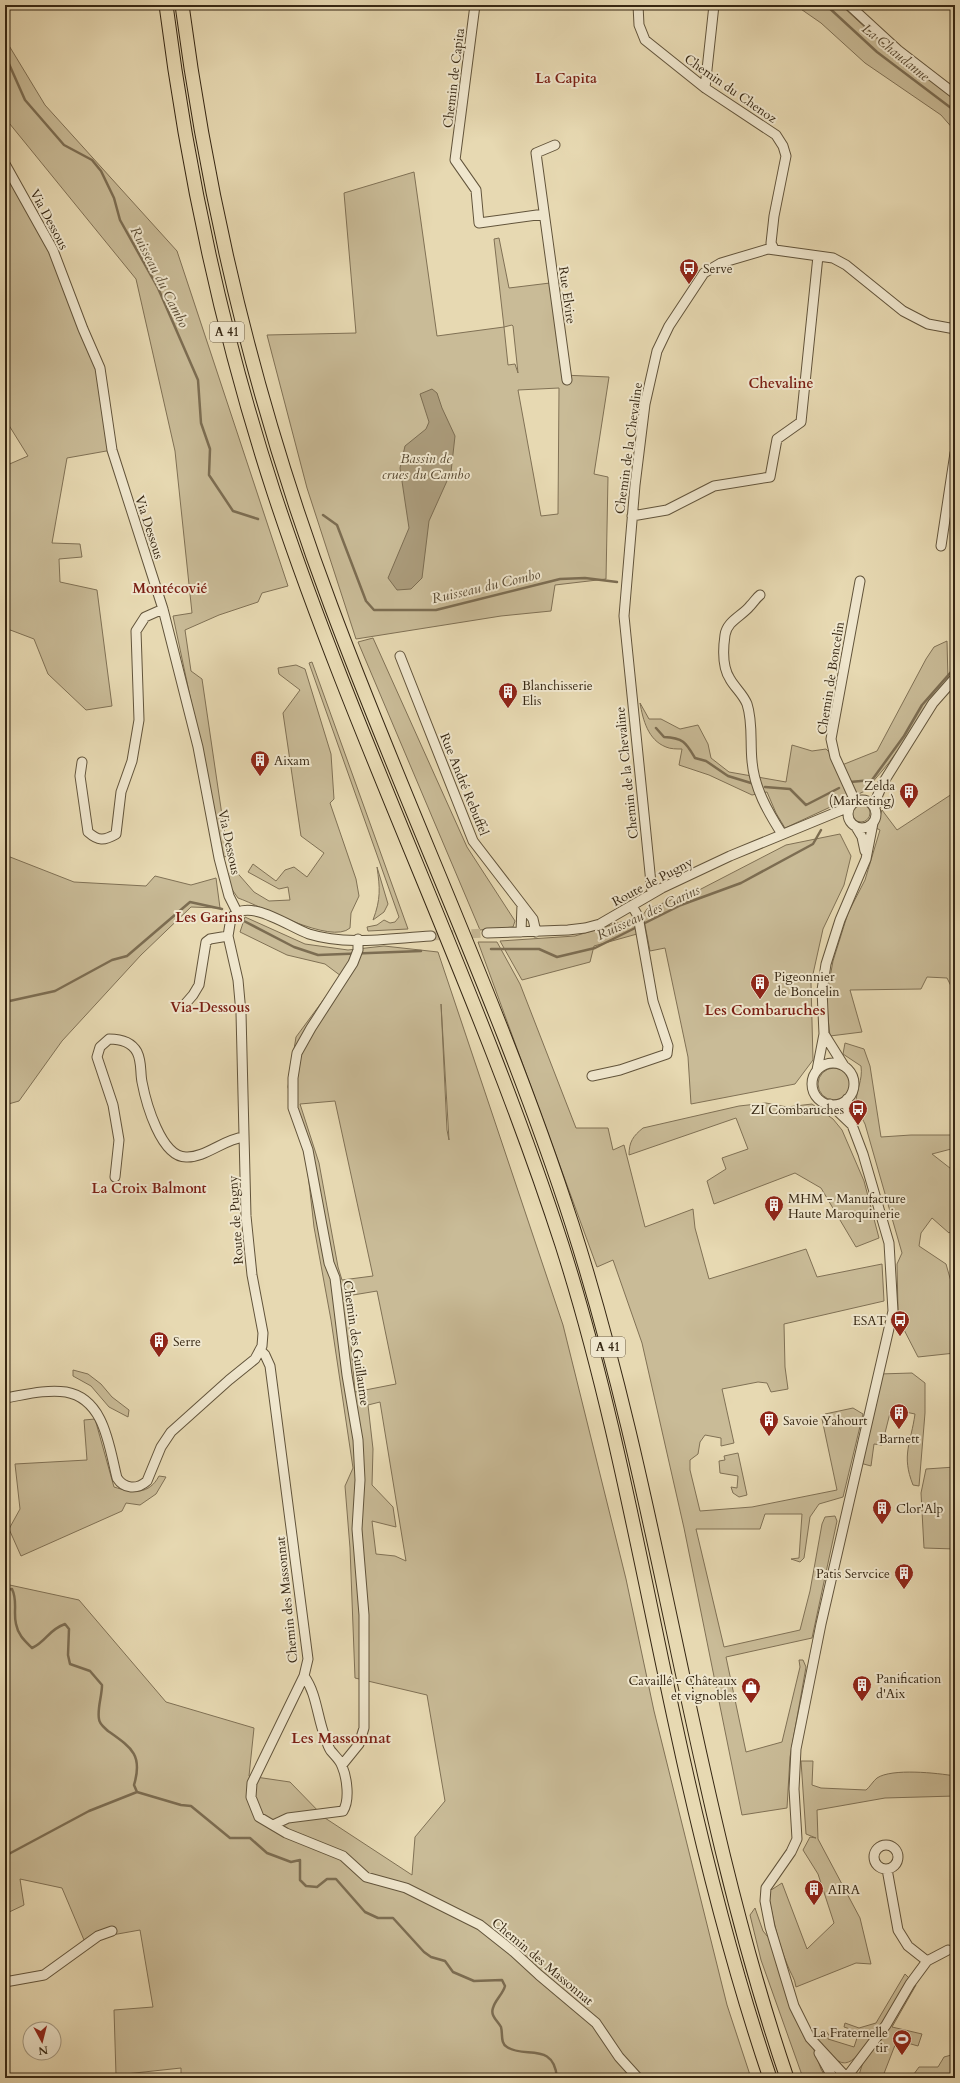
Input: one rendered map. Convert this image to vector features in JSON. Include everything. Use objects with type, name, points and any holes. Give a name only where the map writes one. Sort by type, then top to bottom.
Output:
[{"type":"highway","name":"A 41","points":[[166,5],[186,139],[207,244],[230,342],[274,492],[332,654],[504,1080],[548,1204],[579,1303],[600,1378],[623,1475],[682,1752],[710,1875],[749,2014],[770,2078]]},
{"type":"highway","name":"A 41","points":[[182,5],[201,132],[221,232],[254,370],[287,480],[332,608],[521,1080],[562,1194],[596,1304],[641,1480],[699,1756],[725,1867],[749,1959],[787,2078]]},
{"type":"street","name":"Chemin de Capita","points":[[476,5],[455,160],[476,190],[479,223],[544,214]]},
{"type":"street","name":"Chemin du Chenoz","points":[[638,5],[638,26],[645,40],[705,88],[776,135],[783,146],[786,156],[774,216],[771,247]]},
{"type":"street","points":[[705,88],[714,5]]},
{"type":"street","points":[[849,5],[898,50],[955,94]]},
{"type":"street","name":"Rue Elvire","points":[[554,145],[536,153],[567,380]]},
{"type":"street","name":"Via Dessous","points":[[5,164],[53,250],[83,330],[100,368],[112,450],[163,609],[198,747],[219,858],[229,896],[237,912]]},
{"type":"street","name":"Chemin de la Chevaline","points":[[652,893],[624,616],[632,516],[645,404],[657,351],[669,326],[704,273],[721,263],[771,247],[833,258],[846,265],[881,294],[921,321],[942,328],[955,329]]},
{"type":"street","points":[[632,516],[667,510],[714,486],[770,477],[776,439],[801,422],[818,256]]},
{"type":"street","points":[[941,546],[955,453]]},
{"type":"street","name":"Chemin de Boncelin","points":[[855,802],[835,757],[831,738],[860,581]]},
{"type":"street","points":[[760,594],[750,606],[728,626],[725,633],[723,654],[725,668],[730,680],[742,694],[747,704],[750,717],[752,764],[759,792],[768,812],[782,834]]},
{"type":"street","points":[[82,762],[80,776],[88,832],[97,839],[107,839],[116,834],[121,792],[132,761],[139,720],[136,630],[145,617],[163,609]]},
{"type":"street","name":"Rue André Rebuffel","points":[[400,656],[473,841],[533,919],[536,932]]},
{"type":"street","name":"Route de Pugny","points":[[875,808],[877,797],[883,783],[933,703],[955,678]]},
{"type":"street","name":"Route de Pugny","points":[[487,933],[536,932],[585,928],[600,924],[652,893],[782,834],[822,819],[855,802],[883,783]]},
{"type":"street","points":[[852,1125],[830,1104],[818,1098],[814,1092],[813,1080],[817,1070],[824,1034],[822,990],[826,964],[840,920],[866,859],[873,823],[876,816],[875,808],[871,803],[855,802],[847,815],[864,843],[866,859]]},
{"type":"street","name":"Route de Pugny","points":[[822,819],[834,818],[852,824]]},
{"type":"street","points":[[852,824],[866,828],[873,823]]},
{"type":"street","points":[[521,932],[522,905]]},
{"type":"street","points":[[592,1076],[620,1070],[667,1054],[668,1046],[652,1001],[638,916],[632,906]]},
{"type":"street","points":[[237,912],[252,909],[309,934],[322,937],[358,939],[431,936]]},
{"type":"street","name":"Route de Pugny","points":[[5,1398],[35,1393],[65,1392],[87,1401],[96,1412],[104,1428],[117,1478],[120,1483],[128,1487],[138,1486],[147,1481],[161,1448],[171,1432],[229,1380],[255,1360],[261,1351],[263,1333],[248,1243],[240,994],[228,936],[231,918],[237,912]]},
{"type":"street","points":[[186,1003],[199,985],[206,942],[210,939],[228,936]]},
{"type":"street","name":"Chemin des Guillaume","points":[[342,1765],[359,1744],[364,1728],[364,1615],[357,1529],[360,1480],[358,1440],[347,1375],[335,1278],[329,1263],[308,1150],[293,1108],[292,1099],[297,1053],[356,954],[358,939]]},
{"type":"street","points":[[824,1034],[844,1066],[851,1074],[854,1084],[851,1095],[847,1099],[836,1104],[830,1104]]},
{"type":"street","points":[[115,1177],[119,1140],[113,1105],[97,1057],[100,1047],[109,1039],[120,1039],[129,1043],[137,1052],[141,1064],[142,1082],[149,1107],[165,1144],[175,1154],[186,1157],[197,1155],[235,1138],[244,1137]]},
{"type":"street","points":[[817,1070],[827,1064],[844,1066]]},
{"type":"street","points":[[833,2078],[794,2006],[770,1927],[765,1894],[769,1882],[791,1852],[797,1839],[794,1789],[796,1749],[821,1624],[893,1310],[889,1243],[864,1154],[852,1125],[847,1099]]},
{"type":"street","name":"Chemin des Massonnat","points":[[261,1351],[268,1359],[271,1378],[308,1660],[304,1676],[252,1783],[251,1798],[256,1812],[259,1817],[286,1833],[343,1856],[366,1877],[406,1888],[480,1925],[514,1952],[539,1976],[596,2023],[619,2057],[638,2078]]},
{"type":"street","points":[[255,1360],[265,1368],[271,1378]]},
{"type":"street","points":[[273,1825],[288,1818],[343,1811],[347,1805],[342,1765],[328,1744],[319,1723],[316,1706],[309,1683],[304,1676]]},
{"type":"street","points":[[887,1869],[898,1930],[908,1946],[925,1962]]},
{"type":"street","points":[[5,1982],[44,1975],[98,1936],[112,1931]]},
{"type":"street","points":[[810,2038],[848,2078],[886,2025],[925,1962],[952,1949]]},
{"type":"shaded area","points":[[795,5],[841,5],[887,48],[955,99],[955,131],[941,115],[865,63],[821,23]]},
{"type":"shaded area","points":[[5,39],[45,105],[177,251],[288,586],[262,593],[258,602],[219,615],[185,630],[191,671],[202,679],[228,856],[224,857],[173,616],[192,613],[175,451],[136,279],[5,118]]},
{"type":"shaded area","points":[[5,168],[60,270],[100,368],[112,450],[67,458],[52,543],[80,544],[82,557],[59,559],[60,582],[97,590],[112,706],[86,710],[48,674],[34,639],[5,628],[5,466],[28,456],[5,419]]},
{"type":"shaded area","points":[[414,172],[437,336],[504,327],[494,239],[499,238],[509,288],[550,283],[562,375],[609,377],[594,474],[608,477],[606,579],[555,585],[551,611],[501,616],[356,639],[307,488],[267,335],[356,333],[344,193]],"holes":[[[513,326],[518,373],[515,364],[508,365],[504,327]],[[559,388],[558,514],[541,516],[518,390]]]},
{"type":"shaded area","points":[[373,638],[467,847],[515,921],[513,927],[480,930],[358,642]]},
{"type":"shaded area","points":[[947,641],[948,680],[888,764],[865,791],[785,828],[776,813],[767,792],[752,795],[709,775],[679,765],[682,749],[668,748],[655,740],[647,729],[641,709],[640,703],[649,719],[661,719],[680,729],[698,725],[708,744],[711,758],[729,772],[786,782],[792,745],[812,751],[826,749],[842,765],[877,751],[926,659],[934,647]]},
{"type":"shaded area","points":[[312,662],[408,929],[368,931],[367,927],[377,925],[384,920],[390,923],[395,922],[399,917],[309,663]]},
{"type":"shaded area","points":[[296,665],[305,669],[331,754],[334,799],[330,803],[356,879],[359,896],[351,913],[350,928],[341,932],[328,932],[312,928],[238,898],[231,888],[228,875],[233,868],[254,892],[269,901],[290,900],[288,887],[279,889],[248,872],[253,864],[276,881],[285,870],[294,867],[307,877],[324,853],[301,836],[283,713],[300,690],[279,674],[278,668]]},
{"type":"shaded area","points":[[955,792],[955,986],[951,986],[947,978],[927,977],[921,989],[850,990],[862,1032],[830,1036],[826,999],[833,961],[848,913],[865,880],[880,830],[876,828],[882,810],[897,830]]},
{"type":"shaded area","points":[[861,804],[867,807],[870,813],[867,819],[861,822],[855,819],[852,813],[855,807]]},
{"type":"shaded area","points":[[840,834],[851,856],[844,885],[823,929],[811,983],[813,1060],[795,1084],[691,1104],[688,1057],[665,948],[650,951],[643,915],[647,909],[701,889],[786,845]]},
{"type":"shaded area","points":[[5,855],[74,882],[146,886],[155,876],[191,885],[216,878],[220,908],[191,907],[141,955],[62,1041],[19,1101],[5,1105]]},
{"type":"shaded area","points":[[377,867],[388,904],[384,912],[373,920],[379,894]]},
{"type":"shaded area","points":[[245,917],[305,944],[348,950],[384,946],[438,952],[563,1325],[626,1579],[654,1711],[727,2005],[751,2078],[181,2078],[181,2068],[116,2075],[114,2010],[153,2007],[140,1930],[84,1940],[62,1888],[20,1879],[24,1905],[5,1914],[5,1584],[79,1600],[166,1702],[254,1728],[249,1776],[290,1782],[325,1818],[412,1875],[415,1837],[445,1801],[427,1695],[355,1678],[350,1548],[345,1486],[353,1468],[331,1320],[314,1227],[306,1156],[288,1087],[296,1037],[341,976],[325,964],[287,955],[240,932]],"holes":[[[441,1004],[449,1140],[447,1130]],[[335,1101],[373,1276],[342,1280],[338,1267],[319,1163],[300,1104]],[[377,1291],[396,1384],[355,1392],[347,1296]],[[380,1402],[406,1561],[395,1556],[376,1554],[372,1521],[396,1527],[393,1507],[372,1485],[373,1449],[368,1405]]]},
{"type":"shaded area","points":[[634,918],[637,934],[594,946],[590,962],[522,980],[500,941],[575,936]]},
{"type":"shaded area","points":[[478,942],[497,942],[520,984],[576,1128],[608,1128],[613,1150],[624,1145],[645,1227],[693,1209],[695,1228],[709,1279],[806,1249],[817,1277],[882,1264],[884,1301],[784,1324],[785,1367],[788,1389],[771,1392],[767,1383],[758,1382],[722,1389],[734,1443],[721,1446],[721,1438],[705,1435],[700,1442],[698,1454],[690,1460],[690,1470],[700,1511],[752,1507],[837,1490],[822,1419],[825,1414],[853,1408],[863,1414],[843,1497],[819,1504],[810,1517],[804,1558],[800,1562],[791,1559],[799,1558],[802,1514],[765,1514],[760,1529],[696,1529],[724,1647],[800,1630],[810,1591],[822,1524],[825,1517],[835,1516],[837,1521],[812,1638],[726,1657],[746,1752],[782,1742],[800,1667],[799,1660],[803,1660],[806,1667],[790,1757],[787,1808],[742,1815],[684,1528],[642,1343],[613,1260],[597,1267]]},
{"type":"shaded area","points":[[845,1043],[864,1049],[870,1066],[881,1137],[955,1135],[955,1148],[932,1154],[955,1172],[955,1228],[949,1233],[932,1218],[921,1233],[919,1246],[946,1264],[954,1292],[955,1353],[918,1357],[900,1322],[898,1311],[897,1264],[902,1253],[865,1124],[856,1104],[861,1076],[861,1066],[843,1054]]},
{"type":"shaded area","points":[[831,1068],[837,1068],[847,1075],[850,1084],[849,1090],[843,1097],[837,1100],[831,1100],[821,1093],[818,1087],[818,1081],[825,1071]]},
{"type":"shaded area","points":[[766,1103],[787,1107],[812,1104],[833,1119],[842,1130],[864,1181],[879,1238],[856,1247],[821,1188],[795,1173],[714,1204],[707,1181],[726,1169],[722,1158],[748,1149],[736,1118],[629,1155],[632,1140],[643,1128],[739,1106]]},
{"type":"shaded area","points":[[73,1370],[88,1374],[101,1384],[112,1397],[129,1410],[128,1417],[109,1407],[91,1386],[73,1376]]},
{"type":"shaded area","points":[[912,1373],[925,1383],[925,1413],[919,1486],[913,1485],[909,1475],[907,1457],[915,1414],[891,1409],[882,1445],[874,1444],[871,1466],[860,1463],[879,1374]]},
{"type":"shaded area","points":[[95,1419],[114,1487],[140,1491],[150,1487],[159,1476],[166,1477],[156,1494],[140,1505],[126,1503],[122,1511],[21,1556],[9,1529],[20,1509],[15,1464],[87,1460],[84,1420]]},
{"type":"shaded area","points":[[738,1453],[747,1495],[739,1497],[733,1493],[731,1487],[737,1488],[738,1476],[720,1473],[719,1461],[725,1460],[724,1456]]},
{"type":"shaded area","points":[[955,1467],[955,1549],[924,1548],[921,1493],[926,1469]]},
{"type":"shaded area","points":[[801,1761],[813,1761],[812,1785],[821,1788],[866,1790],[877,1778],[884,1775],[915,1772],[955,1776],[955,1796],[885,1798],[817,1810],[818,1839],[860,1918],[871,1964],[856,1963],[796,1987],[778,1938],[768,1892],[782,1883],[807,1949],[834,1923],[818,1874],[803,1850],[810,1837],[816,1838],[806,1834]]},
{"type":"shaded area","points":[[755,1908],[763,1931],[773,1943],[781,1959],[821,2069],[826,2078],[803,2078],[761,1960],[750,1915]]},
{"type":"shaded area","points":[[905,1974],[916,1985],[892,2027],[922,2034],[918,2046],[897,2040],[883,2076],[877,2078],[858,2078],[870,2040],[855,2058],[849,2062],[843,2063],[837,2061],[831,2056],[816,2039],[821,2031],[826,2031],[829,2035],[828,2039],[854,2047],[859,2032],[844,2027],[845,2023],[859,2028],[876,2023]]},
{"type":"shaded area","points":[[955,2054],[955,2078],[911,2078],[919,2067],[938,2067],[944,2057]]},
{"type":"water","name":"Bassin de crues du Cambo","points":[[432,389],[437,393],[455,436],[451,472],[429,521],[422,578],[411,589],[397,590],[388,578],[409,528],[400,468],[405,446],[426,429],[429,422],[420,394]]},
{"type":"waterway","name":"La Chaudanne","points":[[826,5],[877,52],[955,111]]},
{"type":"waterway","name":"Ruisseau du Cambo","points":[[5,55],[25,100],[64,145],[92,160],[101,171],[114,198],[120,220],[158,288],[198,380],[201,423],[210,449],[209,475],[233,511],[258,519]]},
{"type":"waterway","name":"Ruisseau du Combo","points":[[323,515],[337,525],[366,601],[374,610],[436,610],[560,579],[585,578],[617,582]]},
{"type":"waterway","name":"Ruisseau du Combo","points":[[850,782],[872,780],[904,736],[922,705],[951,672],[955,670]]},
{"type":"waterway","name":"Ruisseau du Combo","points":[[656,728],[664,737],[684,742],[695,758],[706,761],[728,776],[751,783]]},
{"type":"waterway","name":"Ruisseau du Combo","points":[[765,787],[790,789],[806,805],[839,788]]},
{"type":"waterway","name":"Ruisseau des Garins","points":[[491,949],[539,949],[557,957],[595,948],[681,905],[741,883],[813,844],[821,830]]},
{"type":"waterway","name":"Ruisseau des Garins","points":[[5,1002],[55,991],[112,960],[127,956],[190,902],[222,909]]},
{"type":"waterway","name":"Ruisseau des Garins","points":[[242,920],[294,947],[318,955],[421,951]]},
{"type":"waterway","points":[[5,1590],[12,1589],[14,1593],[15,1620],[17,1628],[22,1638],[32,1648],[59,1626],[65,1624],[69,1629],[68,1655],[70,1664],[90,1671],[102,1685],[99,1721],[133,1753],[137,1766],[134,1785],[137,1792],[181,1805],[191,1806],[230,1838],[250,1838],[267,1853],[291,1862],[300,1860],[300,1880],[306,1886],[317,1887],[327,1879],[336,1879],[365,1912],[378,1918],[393,1918],[424,1952],[431,1957],[445,1961],[453,1972],[474,1981],[502,1980],[505,1986],[492,2011],[493,2016],[501,2027],[503,2043],[507,2047],[514,2050],[544,2055],[550,2059],[555,2067],[557,2078]]},
{"type":"waterway","points":[[5,1856],[89,1811],[137,1792]]},
{"type":"tunnel","points":[[431,936],[487,933]]},
{"type":"place","name":"Serve","points":[[689,285]]},
{"type":"place","name":"Blanchisserie Elis","points":[[508,709]]},
{"type":"place","name":"Aixam","points":[[260,777]]},
{"type":"place","name":"Zelda (Marketing)","points":[[909,809]]},
{"type":"place","name":"Pigeonnier de Boncelin","points":[[760,1000]]},
{"type":"place","name":"ZI Combaruches","points":[[858,1126]]},
{"type":"place","name":"MHM - Manufacture Haute Maroquinerie","points":[[774,1222]]},
{"type":"place","name":"ESAT","points":[[900,1337]]},
{"type":"place","name":"Serre","points":[[159,1358]]},
{"type":"place","name":"Barnett","points":[[899,1430]]},
{"type":"place","name":"Savoie Yahourt","points":[[769,1437]]},
{"type":"place","name":"Clor'Alp","points":[[882,1525]]},
{"type":"place","name":"Patis Servcice","points":[[904,1590]]},
{"type":"place","name":"Panification d'Aix","points":[[862,1702]]},
{"type":"place","name":"Cavaillé - Châteaux et vignobles","points":[[751,1704]]},
{"type":"place","name":"AIRA","points":[[814,1906]]},
{"type":"place","name":"La Fraternelle tir","points":[[902,2056]]},
{"type":"district","name":"La Capita","points":[[566,78]]},
{"type":"district","name":"Chevaline","points":[[781,383]]},
{"type":"district","name":"Montécovié","points":[[170,588]]},
{"type":"district","name":"Les Garins","points":[[209,917]]},
{"type":"district","name":"Via-Dessous","points":[[210,1007]]},
{"type":"district","name":"Les Combaruches","points":[[765,1010]]},
{"type":"district","name":"La Croix Balmont","points":[[149,1188]]},
{"type":"district","name":"Les Massonnat","points":[[341,1738]]}]
